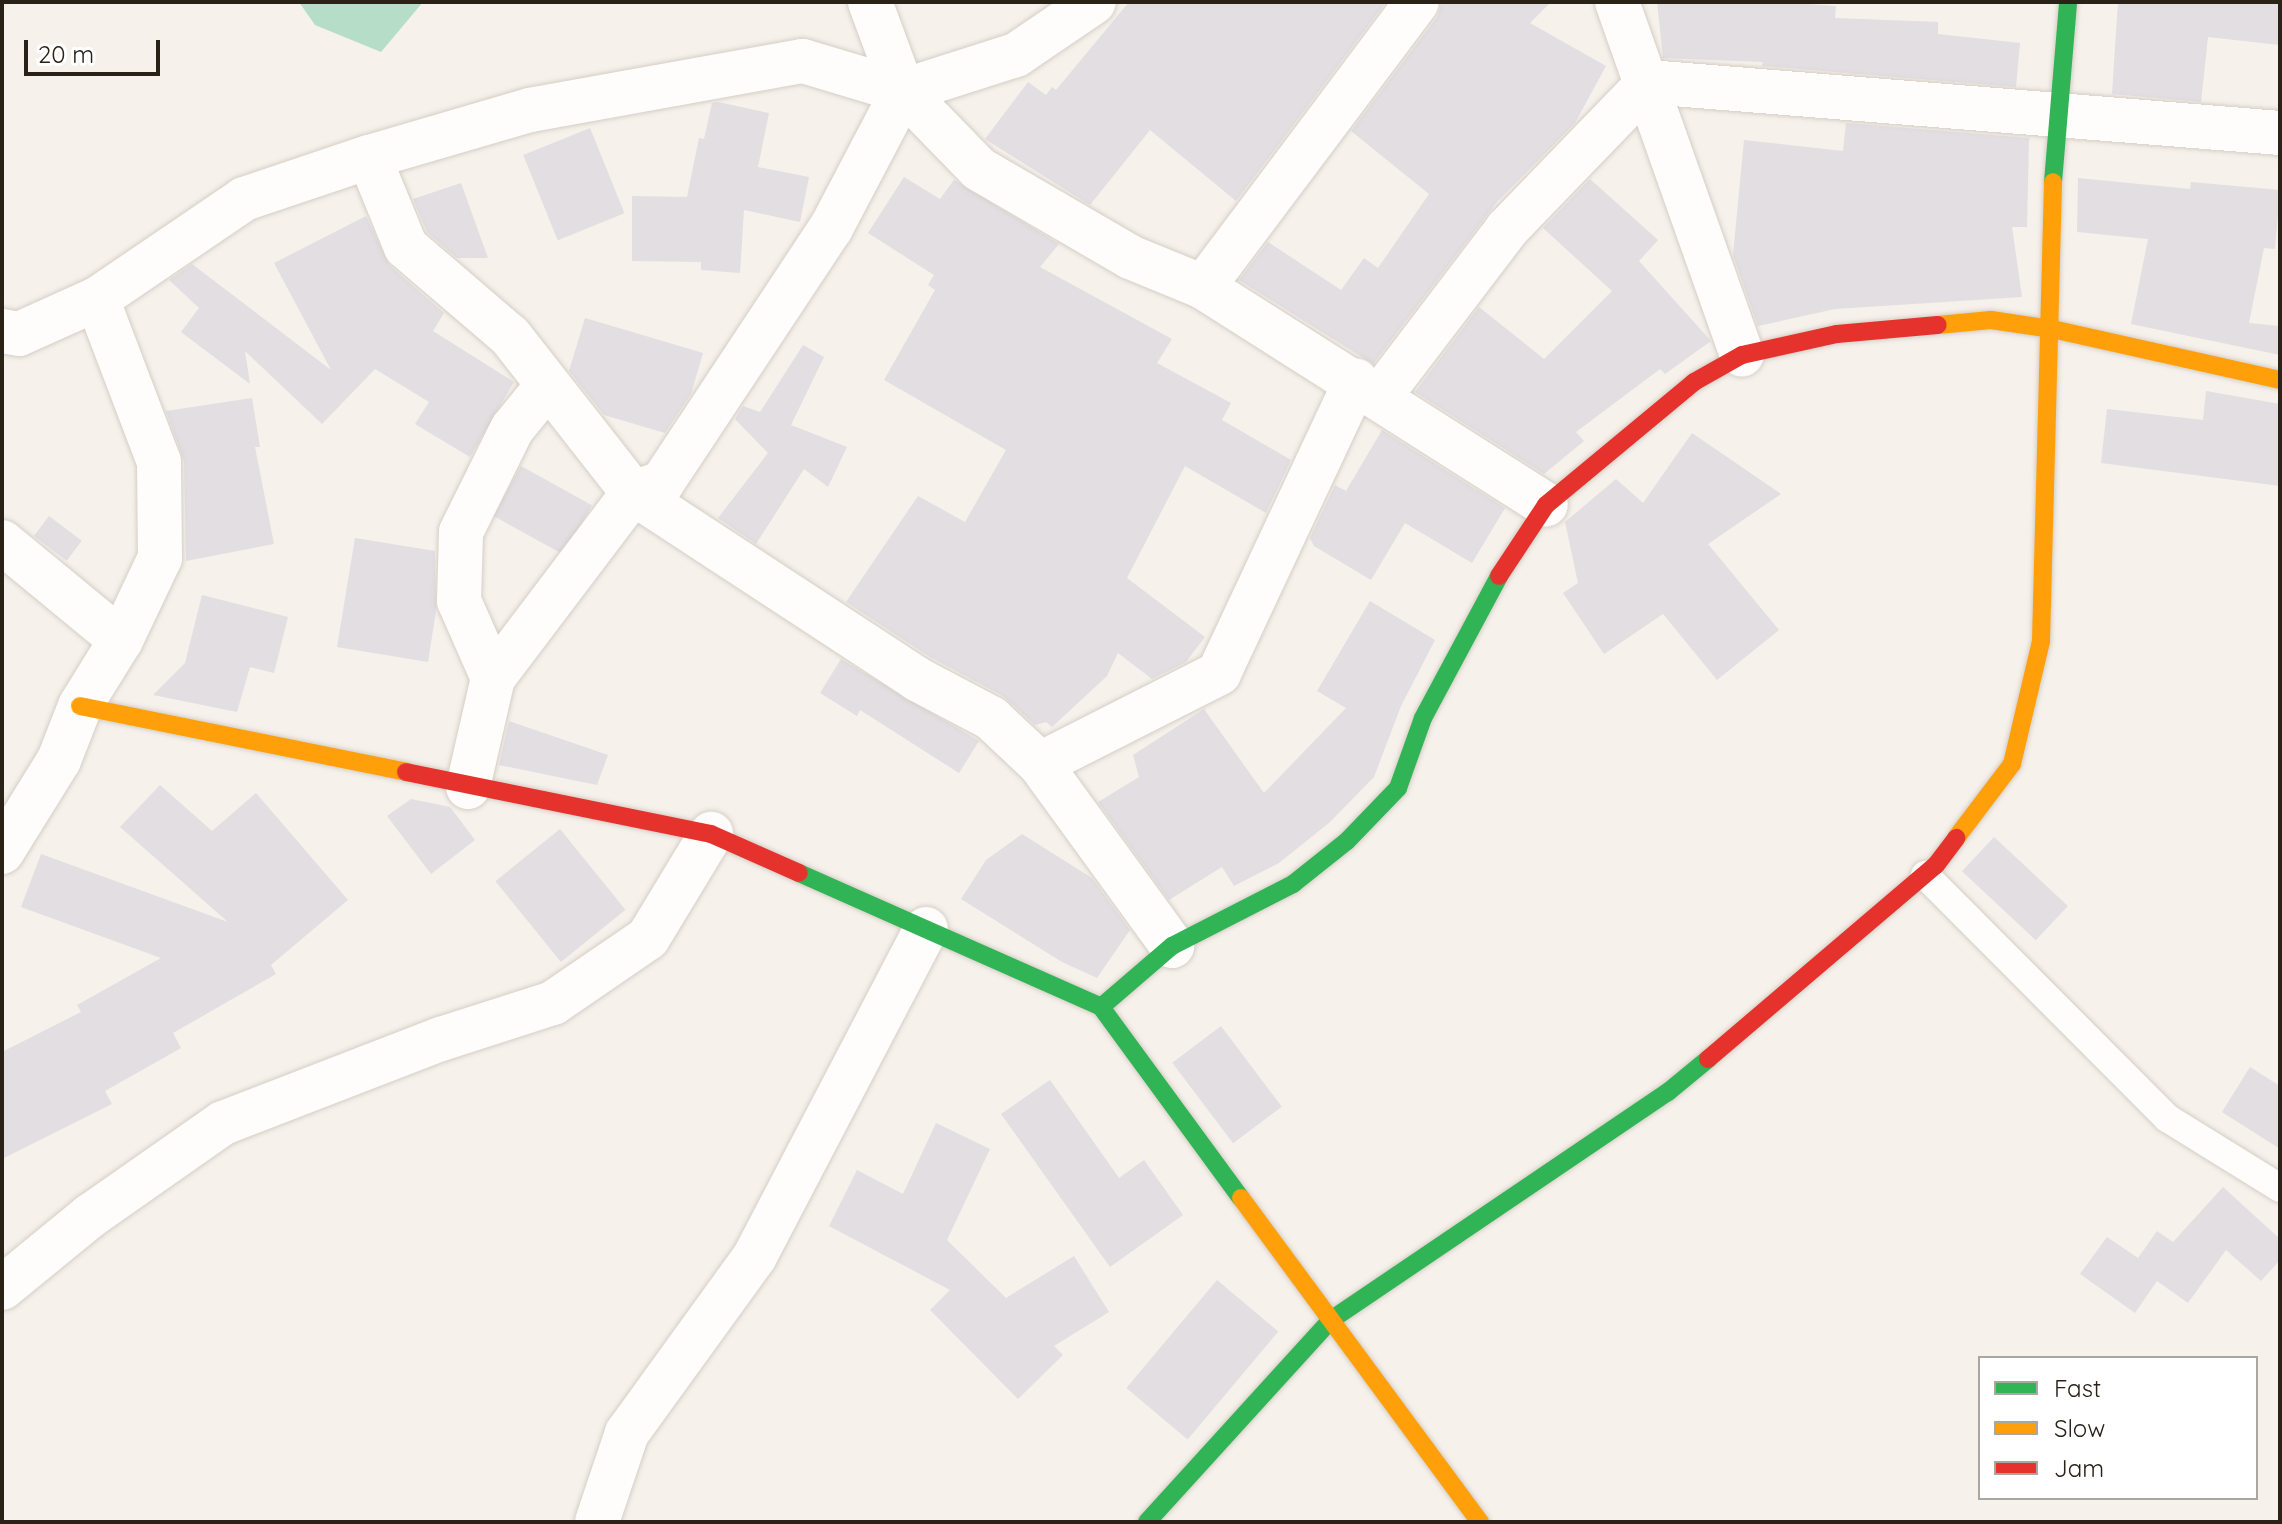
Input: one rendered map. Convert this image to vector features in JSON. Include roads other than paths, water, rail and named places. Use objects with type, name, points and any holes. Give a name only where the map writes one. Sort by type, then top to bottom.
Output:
[{"type":"street","points":[[870,2],[903,91],[979,169],[1130,257],[1203,287],[1368,389],[1546,505]]},
{"type":"street","points":[[2,331],[19,334],[97,299],[244,199],[369,157],[530,110],[803,61],[903,91],[1016,55],[1094,2]]},
{"type":"street","points":[[1203,287],[1417,2]]},
{"type":"street","points":[[1617,2],[1649,82],[1742,355]]},
{"type":"street","points":[[1147,1522],[1331,1320],[1668,1092],[1925,875],[2012,764],[2041,641],[2052,329],[2055,118],[2068,2]]},
{"type":"street","points":[[1649,82],[2055,118],[2280,133]]},
{"type":"street","points":[[1040,764],[1219,673],[1368,389],[1507,229],[1649,82]]},
{"type":"street","points":[[468,787],[493,678],[633,493],[662,483],[831,228],[903,91]]},
{"type":"street","points":[[369,157],[406,247],[510,336],[546,387],[633,493],[917,679],[991,718],[1040,764],[1172,946]]},
{"type":"street","points":[[2,852],[59,760],[80,706],[121,640],[160,558],[159,462],[97,299]]},
{"type":"street","points":[[1101,1007],[1172,946],[1293,884],[1398,788],[1423,718],[1452,662],[1503,568],[1546,505],[1694,382],[1742,355],[1837,334],[1991,320],[2052,329],[2134,351],[2280,380]]},
{"type":"street","points":[[493,678],[459,601],[461,532],[512,429],[546,387]]},
{"type":"street","points":[[2,542],[121,640]]},
{"type":"street","points":[[80,706],[711,834],[1101,1007],[1480,1522]]},
{"type":"street","points":[[2,1288],[77,1225],[223,1123],[441,1039],[553,1003],[648,938],[711,834]]},
{"type":"street","points":[[597,1522],[627,1433],[755,1256],[926,929]]},
{"type":"lane","points":[[1925,875],[2167,1118],[2280,1188]]}]
